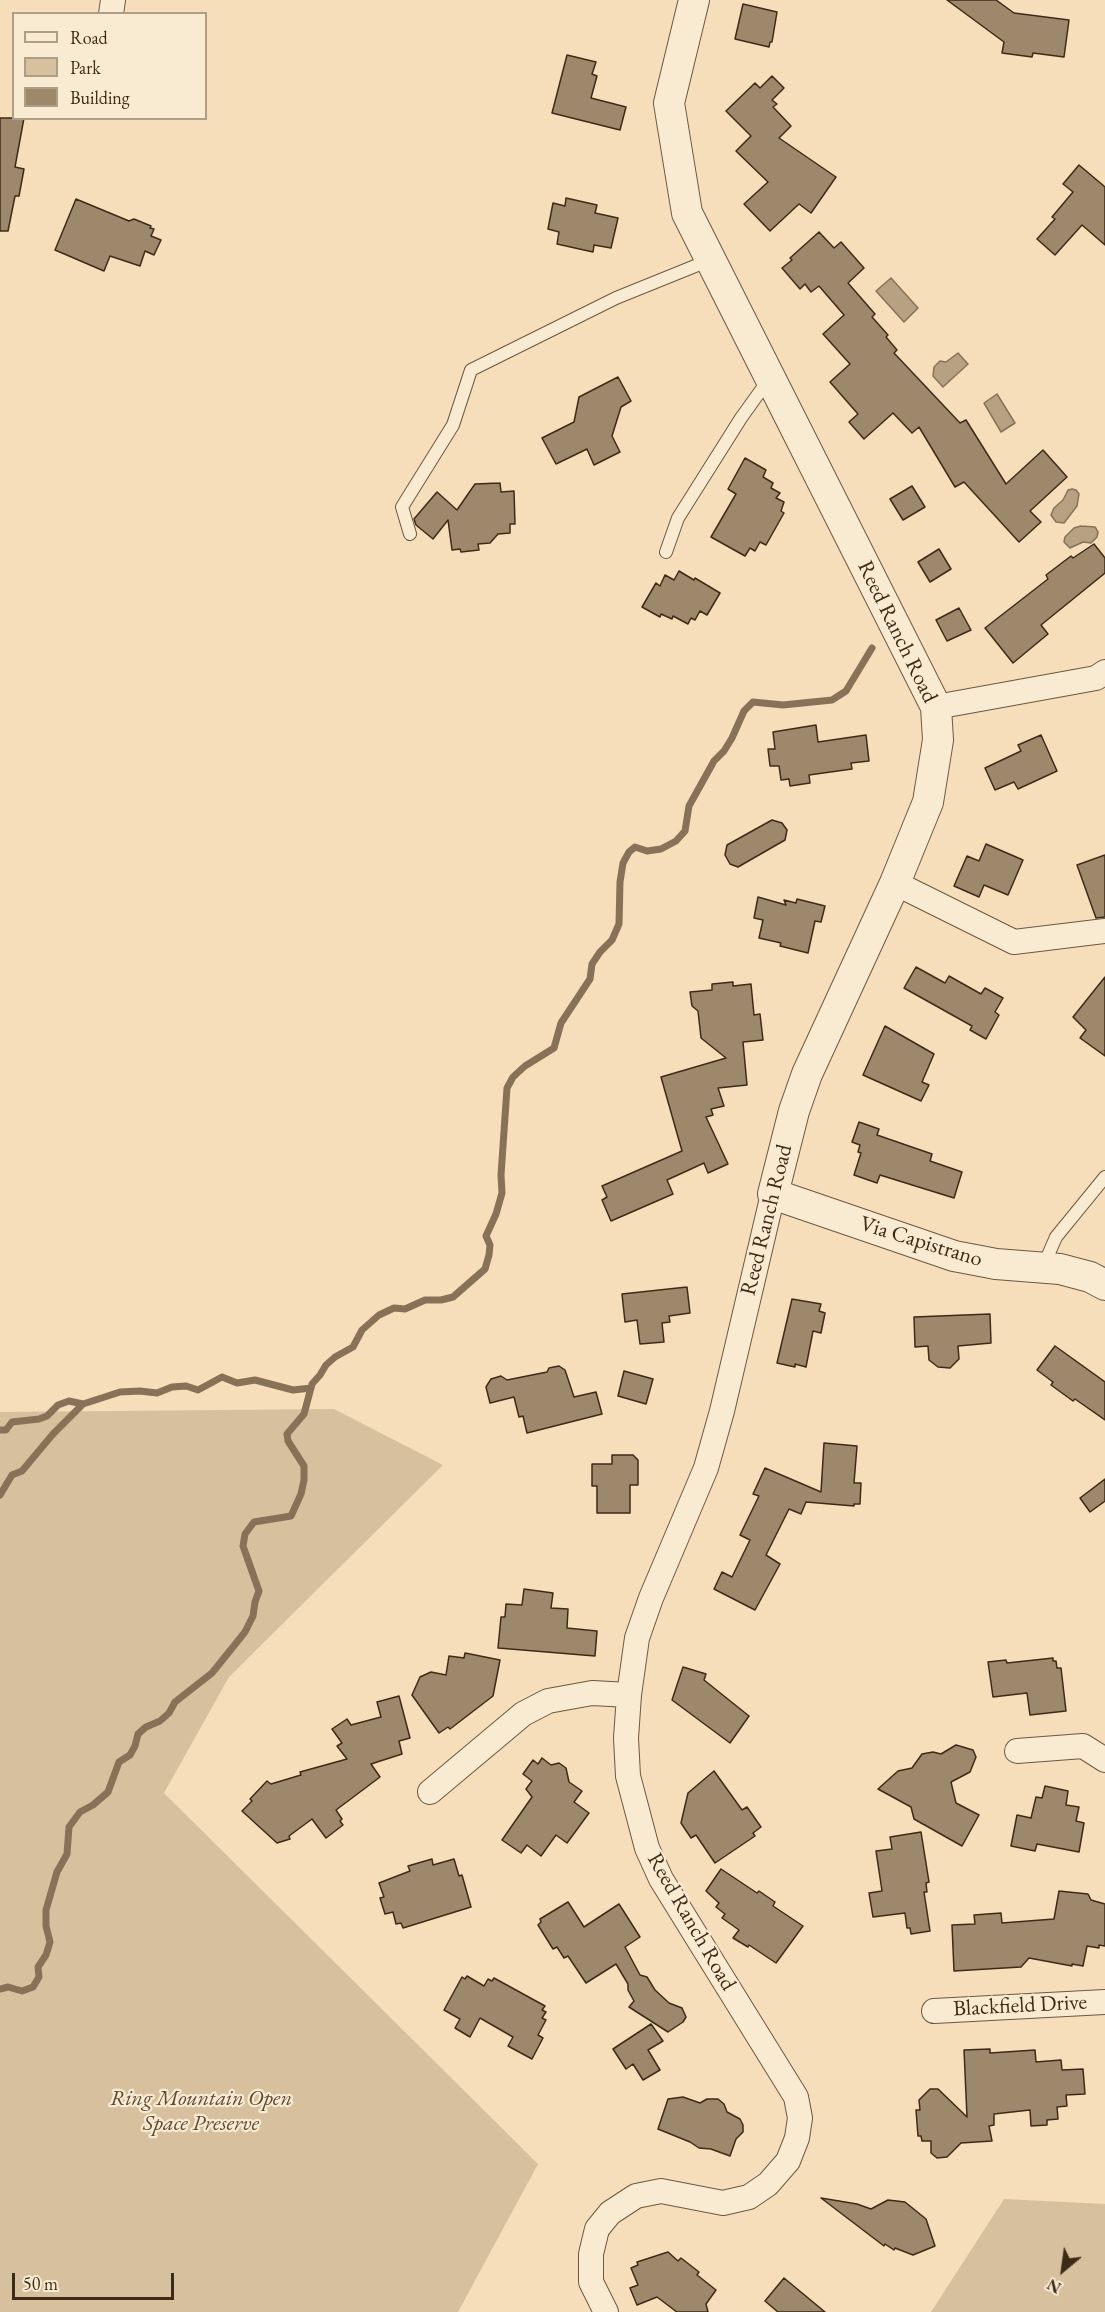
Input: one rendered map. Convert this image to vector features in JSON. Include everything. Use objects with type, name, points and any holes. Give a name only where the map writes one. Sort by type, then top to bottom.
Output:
[{"type":"street","name":"Reed Ranch Road","points":[[606,2312],[591,2282],[591,2254],[597,2229],[610,2213],[636,2196],[661,2191],[723,2203],[749,2198],[768,2184],[788,2161],[797,2138],[800,2118],[796,2097],[661,1879],[647,1848],[628,1776],[626,1738],[629,1695],[637,1638],[651,1598],[706,1468],[722,1411],[794,1111],[807,1074],[895,883],[928,802],[938,740],[936,707],[687,213],[669,103],[694,0]]},
{"type":"street","points":[[936,707],[1096,678],[1105,672]]},
{"type":"street","points":[[895,883],[1014,942],[1105,931]]},
{"type":"street","name":"Via Capistrano","points":[[773,1194],[954,1256],[996,1264],[1060,1269],[1090,1277],[1105,1285]]},
{"type":"street","points":[[430,1792],[523,1714],[548,1701],[592,1693],[629,1695]]},
{"type":"street","points":[[1017,1752],[1083,1746],[1105,1760]]},
{"type":"street","name":"Blackfield Drive","points":[[934,2011],[1105,2002]]},
{"type":"lane","points":[[410,534],[402,507],[453,425],[471,370],[616,298],[710,260]]},
{"type":"lane","points":[[666,552],[678,518],[769,378]]},
{"type":"lane","points":[[1043,1269],[1056,1237],[1105,1177]]},
{"type":"green space","name":"Ring Mountain Open Space Preserve","points":[[334,1409],[443,1465],[229,1677],[164,1793],[538,2164],[458,2312],[0,2312],[0,1412]]},
{"type":"green space","points":[[1004,2199],[1105,2204],[1105,2312],[931,2312]]},
{"type":"shaded area","points":[[891,278],[918,308],[904,322],[876,291]]},
{"type":"shaded area","points":[[958,353],[968,364],[943,387],[933,376],[934,367],[940,361],[946,362]]},
{"type":"shaded area","points":[[997,394],[1015,423],[1001,432],[984,403]]},
{"type":"shaded area","points":[[1072,489],[1079,494],[1077,506],[1064,523],[1056,522],[1051,515],[1054,508],[1063,500],[1068,490]]},
{"type":"shaded area","points":[[1095,527],[1098,532],[1097,537],[1091,543],[1083,542],[1070,548],[1064,542],[1065,537],[1074,528]]},
{"type":"building","points":[[947,0],[996,0],[1014,13],[1069,20],[1064,57],[1033,53],[1032,57],[1002,53],[1004,42]]},
{"type":"building","points":[[743,4],[777,12],[772,42],[769,47],[735,39]]},
{"type":"building","points":[[567,55],[596,62],[592,74],[597,76],[591,98],[626,107],[620,130],[552,113]]},
{"type":"building","points":[[772,76],[784,88],[772,100],[777,104],[773,107],[791,126],[779,138],[836,177],[811,213],[799,204],[770,231],[744,204],[768,182],[736,151],[751,136],[726,111],[755,83],[760,88]]},
{"type":"building","points":[[0,118],[12,118],[12,120],[24,120],[15,167],[24,169],[19,196],[15,196],[8,231],[0,231]]},
{"type":"building","points":[[1079,165],[1105,187],[1105,245],[1082,225],[1055,255],[1037,239],[1055,219],[1052,217],[1073,192],[1063,184]]},
{"type":"building","points":[[566,198],[597,205],[595,213],[618,218],[611,248],[594,245],[593,252],[557,244],[559,232],[548,229],[553,203],[565,206]]},
{"type":"building","points":[[76,199],[129,221],[134,219],[151,226],[150,228],[154,229],[151,236],[161,240],[154,255],[145,251],[140,266],[110,256],[104,271],[55,250]]},
{"type":"building","points":[[819,232],[834,248],[841,242],[864,268],[848,283],[875,314],[872,317],[888,335],[886,337],[897,350],[894,353],[960,423],[966,420],[1006,484],[1043,450],[1067,477],[1030,511],[1041,522],[1019,542],[964,482],[955,487],[919,427],[912,433],[893,413],[864,439],[849,422],[858,414],[830,382],[850,364],[823,334],[844,315],[819,286],[811,292],[805,284],[800,289],[782,268]]},
{"type":"building","points":[[618,377],[631,401],[621,407],[612,436],[620,452],[594,465],[587,449],[556,464],[542,438],[574,422],[579,397]]},
{"type":"building","points":[[745,458],[766,470],[763,477],[773,483],[771,488],[780,493],[776,498],[784,502],[781,511],[784,513],[766,545],[760,542],[755,551],[750,548],[745,556],[711,537],[736,494],[728,489]]},
{"type":"building","points":[[500,483],[501,492],[514,491],[515,524],[510,524],[510,533],[498,534],[490,543],[478,544],[479,550],[461,552],[460,549],[452,550],[448,520],[433,539],[416,525],[414,519],[437,492],[457,510],[475,484]]},
{"type":"building","points":[[912,486],[925,507],[903,520],[890,499]]},
{"type":"building","points":[[1094,544],[1105,558],[1105,573],[1041,625],[1048,634],[1013,663],[985,628],[1048,579],[1046,575],[1071,556],[1073,558]]},
{"type":"building","points":[[939,549],[951,569],[930,582],[918,562]]},
{"type":"building","points":[[679,571],[720,593],[707,615],[700,611],[695,620],[691,618],[688,624],[673,616],[672,619],[661,614],[660,617],[642,607],[656,583],[660,586],[665,575],[674,580]]},
{"type":"building","points":[[959,608],[971,630],[947,641],[936,620]]},
{"type":"building","points":[[816,725],[818,742],[866,735],[869,761],[851,763],[852,769],[809,775],[810,783],[790,786],[789,779],[781,780],[779,766],[770,766],[768,749],[775,749],[773,732]]},
{"type":"building","points":[[1041,735],[1057,771],[1018,789],[1014,782],[995,790],[985,768],[1021,751],[1018,745]]},
{"type":"building","points":[[772,820],[782,823],[787,830],[785,840],[738,867],[730,864],[725,855],[727,845]]},
{"type":"building","points":[[986,844],[1023,860],[1008,895],[984,885],[979,897],[954,886],[967,856],[979,861]]},
{"type":"building","points":[[1105,855],[1105,917],[1096,918],[1077,865]]},
{"type":"building","points":[[758,897],[786,905],[784,900],[796,903],[797,899],[825,906],[821,922],[815,921],[808,953],[759,938],[763,920],[754,918]]},
{"type":"building","points":[[916,967],[945,983],[949,976],[981,994],[985,988],[1003,998],[995,1012],[999,1015],[986,1039],[970,1030],[972,1026],[904,988]]},
{"type":"building","points":[[1105,977],[1105,1056],[1080,1038],[1086,1030],[1073,1017]]},
{"type":"building","points":[[733,982],[733,986],[751,984],[754,1015],[760,1014],[763,1040],[743,1042],[747,1085],[718,1088],[724,1106],[711,1109],[713,1115],[706,1117],[728,1164],[708,1173],[704,1163],[667,1180],[673,1194],[611,1221],[602,1200],[607,1197],[602,1186],[682,1151],[661,1077],[726,1058],[701,1038],[698,1011],[692,1006],[690,992],[712,990],[712,984]]},
{"type":"building","points":[[885,1026],[934,1054],[922,1082],[929,1085],[921,1101],[863,1075]]},
{"type":"building","points":[[859,1122],[879,1129],[877,1135],[932,1154],[930,1161],[962,1172],[954,1198],[880,1175],[877,1183],[854,1175],[861,1153],[858,1152],[860,1145],[852,1142]]},
{"type":"building","points":[[687,1287],[690,1313],[669,1316],[670,1322],[662,1323],[664,1342],[640,1344],[637,1320],[625,1322],[622,1294]]},
{"type":"building","points":[[792,1299],[821,1304],[819,1311],[825,1313],[821,1333],[813,1331],[806,1367],[777,1363]]},
{"type":"building","points":[[990,1314],[991,1343],[958,1346],[959,1359],[950,1368],[938,1367],[929,1360],[928,1346],[915,1347],[914,1317]]},
{"type":"building","points":[[1055,1346],[1105,1382],[1105,1420],[1051,1385],[1053,1382],[1037,1370]]},
{"type":"building","points":[[559,1366],[565,1370],[574,1397],[596,1392],[602,1414],[527,1433],[523,1416],[519,1417],[514,1397],[490,1403],[486,1387],[491,1379],[501,1376],[507,1380],[547,1372],[549,1368]]},
{"type":"building","points":[[624,1371],[653,1379],[646,1404],[618,1396]]},
{"type":"building","points":[[824,1443],[857,1446],[854,1483],[861,1483],[860,1504],[854,1504],[854,1506],[806,1502],[801,1514],[789,1509],[766,1555],[780,1564],[755,1610],[714,1589],[722,1572],[732,1577],[750,1540],[740,1535],[759,1496],[753,1494],[765,1468],[821,1492]]},
{"type":"building","points":[[612,1455],[633,1455],[638,1460],[638,1485],[630,1485],[630,1513],[597,1513],[597,1486],[592,1486],[592,1464],[612,1464]]},
{"type":"building","points":[[1105,1479],[1105,1501],[1090,1512],[1080,1498]]},
{"type":"building","points":[[524,1589],[553,1593],[551,1608],[568,1609],[567,1628],[597,1631],[595,1656],[498,1648],[501,1617],[505,1617],[506,1604],[522,1605]]},
{"type":"building","points":[[465,1653],[500,1660],[493,1696],[450,1729],[448,1727],[439,1733],[412,1695],[420,1677],[431,1672],[446,1675],[449,1656],[464,1658]]},
{"type":"building","points":[[1053,1658],[1057,1668],[1061,1668],[1066,1711],[1030,1715],[1027,1693],[993,1697],[988,1662],[1006,1660],[1007,1663]]},
{"type":"building","points":[[683,1667],[706,1674],[704,1680],[749,1716],[730,1743],[672,1700]]},
{"type":"building","points":[[399,1696],[410,1738],[399,1741],[402,1754],[371,1764],[380,1777],[336,1810],[343,1825],[326,1838],[312,1819],[289,1836],[290,1839],[277,1843],[242,1811],[267,1781],[271,1784],[301,1775],[300,1772],[347,1759],[337,1746],[342,1743],[332,1729],[347,1719],[351,1725],[381,1717],[377,1702]]},
{"type":"building","points":[[956,1745],[973,1750],[976,1757],[970,1772],[951,1782],[956,1803],[979,1815],[962,1846],[914,1819],[911,1807],[878,1789],[898,1771],[912,1768],[922,1754],[933,1752],[941,1754]]},
{"type":"building","points":[[542,1758],[551,1765],[559,1763],[566,1768],[569,1782],[582,1791],[574,1802],[589,1813],[567,1843],[556,1835],[541,1856],[527,1845],[521,1853],[502,1840],[532,1797],[526,1789],[532,1781],[523,1774],[533,1760],[538,1764]]},
{"type":"building","points":[[714,1771],[742,1810],[747,1807],[761,1827],[753,1833],[755,1836],[715,1863],[696,1835],[691,1838],[681,1823],[688,1793]]},
{"type":"building","points":[[1045,1786],[1068,1791],[1066,1805],[1079,1807],[1076,1821],[1084,1823],[1079,1852],[1037,1844],[1035,1851],[1011,1846],[1017,1815],[1031,1818],[1036,1797],[1042,1798]]},
{"type":"building","points":[[921,1832],[929,1882],[926,1883],[927,1892],[924,1892],[930,1931],[911,1934],[910,1928],[907,1928],[905,1913],[873,1917],[869,1893],[882,1891],[876,1851],[892,1849],[890,1837]]},
{"type":"building","points":[[432,1859],[433,1865],[454,1859],[459,1876],[462,1875],[471,1907],[403,1928],[401,1923],[396,1924],[393,1912],[385,1914],[380,1898],[384,1897],[379,1883],[410,1871],[408,1866]]},
{"type":"building","points":[[721,1869],[775,1902],[773,1906],[803,1926],[776,1963],[749,1945],[748,1947],[733,1938],[739,1930],[722,1918],[725,1914],[716,1907],[719,1903],[706,1891]]},
{"type":"building","points":[[1059,1891],[1088,1894],[1091,1900],[1105,1904],[1105,1946],[1099,1945],[1099,1948],[1087,1946],[1083,1966],[1029,1958],[1021,1967],[954,1971],[952,1925],[975,1924],[974,1915],[1001,1913],[1002,1923],[1054,1919]]},
{"type":"building","points":[[568,1902],[584,1927],[619,1904],[640,1937],[625,1947],[640,1975],[647,1977],[655,1990],[669,2003],[682,2008],[686,2017],[683,2022],[668,2032],[629,2007],[634,2001],[628,1990],[628,1984],[616,1964],[586,1983],[568,1956],[564,1958],[557,1947],[553,1949],[538,1925],[541,1922],[540,1919]]},
{"type":"building","points":[[467,1976],[484,1986],[488,1979],[492,1981],[494,1978],[545,2006],[542,2010],[546,2012],[542,2018],[546,2020],[538,2035],[543,2038],[532,2059],[508,2046],[513,2037],[480,2018],[470,2037],[455,2028],[460,2019],[444,2010],[462,1977],[465,1979]]},
{"type":"building","points":[[651,2024],[663,2041],[648,2050],[660,2070],[643,2080],[633,2064],[626,2069],[613,2049]]},
{"type":"building","points":[[990,2049],[990,2053],[1035,2050],[1036,2062],[1061,2060],[1062,2070],[1083,2069],[1085,2094],[1066,2095],[1067,2106],[1057,2107],[1058,2119],[1047,2120],[1047,2125],[1031,2126],[1030,2110],[994,2114],[994,2125],[989,2126],[992,2141],[961,2143],[947,2157],[937,2158],[931,2153],[931,2141],[922,2141],[921,2136],[918,2136],[916,2110],[920,2110],[919,2100],[930,2089],[938,2089],[967,2117],[964,2050]]},
{"type":"building","points":[[683,2097],[700,2103],[707,2099],[718,2099],[724,2104],[727,2112],[740,2119],[743,2132],[736,2139],[730,2156],[711,2149],[699,2148],[658,2129],[668,2099]]},
{"type":"building","points":[[821,2198],[857,2204],[871,2209],[888,2200],[905,2202],[926,2219],[935,2246],[913,2255],[895,2248],[894,2250],[885,2244],[884,2246]]},
{"type":"building","points":[[668,2252],[678,2261],[681,2258],[699,2272],[697,2275],[716,2290],[706,2304],[708,2312],[677,2312],[657,2297],[637,2305],[630,2288],[638,2285],[631,2268],[638,2265],[637,2262]]},
{"type":"building","points":[[784,2278],[825,2312],[778,2312],[765,2301]]},
{"type":"waterway","points":[[0,1989],[8,1987],[22,1991],[33,1987],[39,1977],[38,1967],[46,1955],[50,1942],[46,1926],[46,1910],[57,1872],[67,1854],[69,1827],[80,1812],[93,1805],[108,1792],[119,1762],[130,1755],[138,1734],[146,1727],[160,1721],[169,1713],[175,1702],[212,1673],[245,1632],[253,1616],[259,1591],[243,1546],[245,1534],[254,1522],[291,1516],[301,1494],[304,1466],[288,1441],[287,1434],[304,1414],[312,1384],[326,1365],[353,1347],[362,1330],[379,1315],[394,1308],[405,1309],[425,1300],[453,1297],[485,1269],[490,1245],[486,1236],[502,1193],[501,1175],[507,1088],[513,1077],[525,1066],[554,1048],[561,1023],[590,979],[592,964],[612,940],[619,924],[620,882],[623,863],[629,852],[635,847],[647,851],[661,849],[676,841],[685,831],[689,806],[714,761],[732,738],[744,711],[753,702],[783,705],[832,700],[846,691],[872,648]]},
{"type":"waterway","points":[[0,1495],[12,1475],[22,1471],[53,1434],[83,1404],[120,1392],[157,1393],[172,1387],[186,1386],[198,1390],[222,1377],[237,1383],[255,1380],[293,1390],[311,1388]]},
{"type":"waterway","points":[[0,1430],[6,1430],[12,1422],[47,1416],[58,1405],[69,1401],[83,1404]]}]
